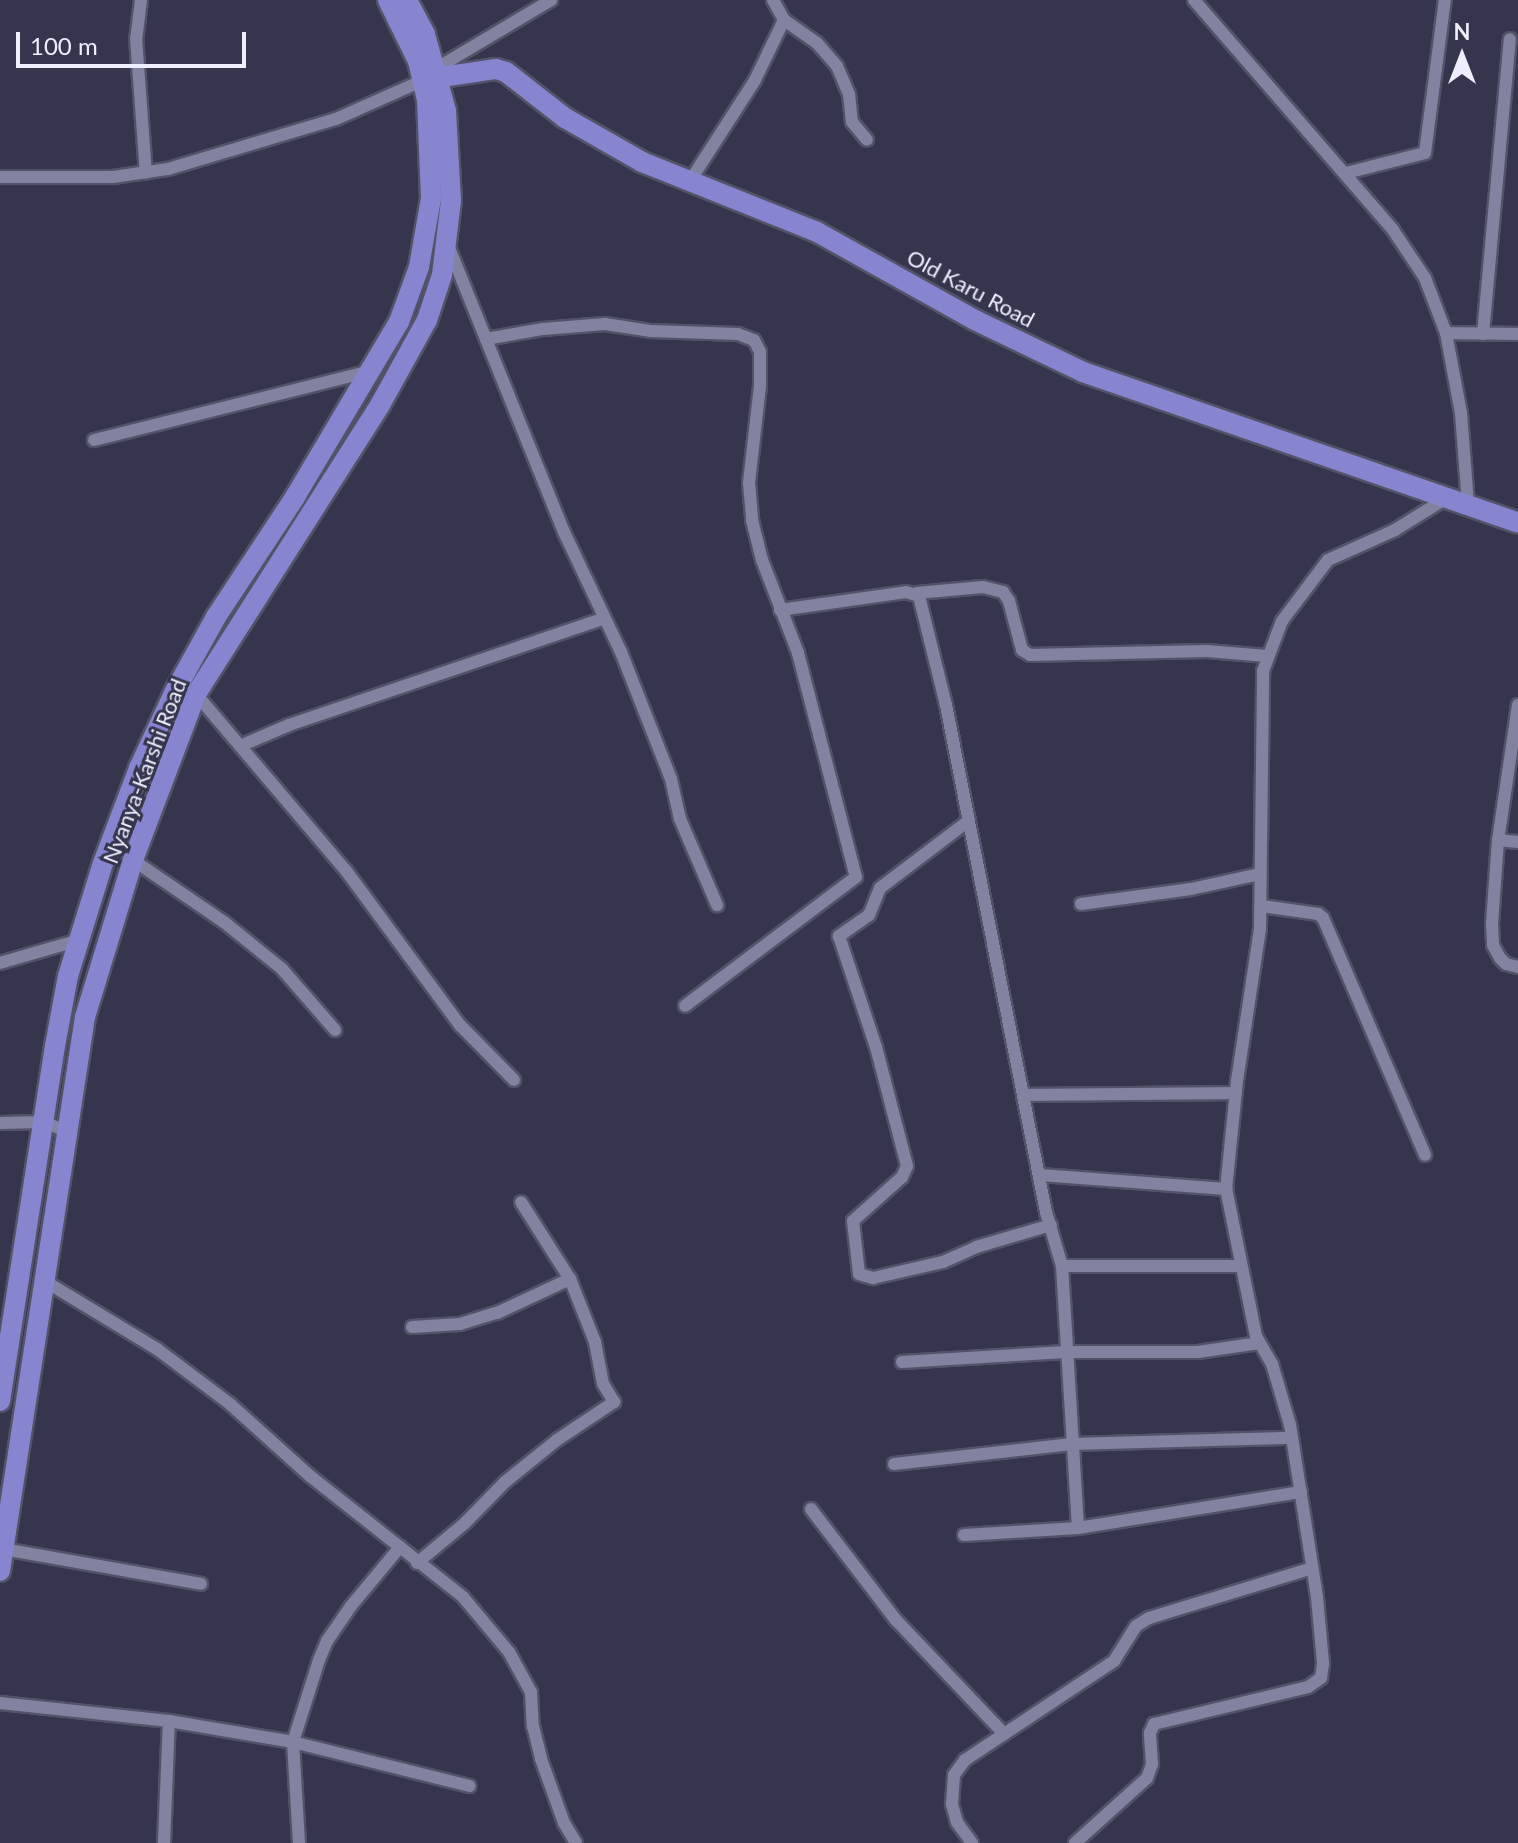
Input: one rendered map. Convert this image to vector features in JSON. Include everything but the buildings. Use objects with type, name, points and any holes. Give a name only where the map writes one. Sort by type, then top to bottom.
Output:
[{"type":"main road","name":"Nyanya-Karshi Road","points":[[0,1401],[68,976],[103,863],[139,768],[175,691],[216,617],[371,371],[399,322],[419,267],[427,232],[433,74],[388,0]]},
{"type":"main road","name":"Nyanya-Karshi Road","points":[[0,1571],[85,1017],[133,860],[196,694],[408,359],[427,320],[442,275],[451,201],[446,111],[433,74],[425,34],[407,0]]},
{"type":"main road","name":"Old Karu Road","points":[[433,74],[496,69],[506,72],[565,118],[642,162],[817,232],[975,320],[1083,372],[1518,523]]},
{"type":"street","points":[[141,0],[136,38],[146,173]]},
{"type":"street","points":[[0,177],[60,180],[146,173],[336,119],[433,74],[551,0]]},
{"type":"street","points":[[773,0],[784,20],[817,43],[837,66],[849,94],[852,122],[867,140]]},
{"type":"street","points":[[1194,0],[1346,173],[1393,230],[1425,278],[1446,333],[1461,413],[1468,505]]},
{"type":"street","points":[[1346,173],[1425,153],[1445,0]]},
{"type":"street","points":[[690,181],[755,80],[784,20]]},
{"type":"street","points":[[1483,334],[1510,39]]},
{"type":"street","points":[[447,243],[603,619],[621,652],[671,779],[680,819],[717,905]]},
{"type":"street","points":[[486,339],[543,329],[605,324],[651,331],[738,334],[754,340],[760,352],[760,386],[749,483],[752,520],[780,610],[798,653],[856,878],[685,1006]]},
{"type":"street","points":[[1446,333],[1518,334]]},
{"type":"street","points":[[94,440],[371,371]]},
{"type":"street","points":[[1075,1843],[1147,1778],[1152,1764],[1150,1733],[1154,1724],[1308,1687],[1321,1678],[1323,1663],[1313,1568],[1292,1438],[1272,1364],[1259,1343],[1240,1266],[1226,1189],[1235,1093],[1249,1016],[1262,906],[1263,671],[1282,621],[1328,560],[1395,530],[1448,497]]},
{"type":"street","points":[[780,610],[792,605],[983,587],[1003,592],[1009,601],[1022,650],[1030,655],[1207,651],[1267,656]]},
{"type":"street","points":[[917,593],[946,705],[967,822],[1040,1175],[1062,1266],[1078,1528]]},
{"type":"street","points":[[240,746],[289,725],[603,619]]},
{"type":"street","points":[[196,694],[347,872],[460,1025],[514,1080]]},
{"type":"street","points":[[1518,705],[1498,840],[1493,945],[1506,964],[1518,967]]},
{"type":"street","points":[[967,822],[880,888],[869,915],[839,936],[876,1047],[907,1166],[902,1177],[853,1221],[859,1274],[873,1278],[943,1262],[976,1247],[1051,1225]]},
{"type":"street","points":[[1498,840],[1518,842]]},
{"type":"street","points":[[133,860],[224,922],[282,969],[335,1030]]},
{"type":"street","points":[[1081,904],[1191,889],[1260,874]]},
{"type":"street","points":[[1262,906],[1318,914],[1323,918],[1425,1155]]},
{"type":"street","points":[[0,963],[79,940]]},
{"type":"street","points":[[1025,1095],[1235,1093]]},
{"type":"street","points":[[0,1123],[43,1122],[66,1131]]},
{"type":"street","points":[[1040,1175],[1226,1189]]},
{"type":"street","points":[[417,1563],[515,1473],[614,1402],[603,1384],[603,1370],[595,1342],[570,1279],[521,1202]]},
{"type":"street","points":[[1062,1266],[1240,1266]]},
{"type":"street","points":[[412,1327],[460,1324],[497,1313],[570,1279]]},
{"type":"street","points":[[43,1280],[157,1349],[230,1404],[310,1476],[463,1597],[509,1652],[531,1692],[533,1726],[541,1759],[564,1823],[576,1843]]},
{"type":"street","points":[[902,1362],[1065,1352],[1198,1352],[1259,1343]]},
{"type":"street","points":[[894,1464],[1072,1444],[1292,1438]]},
{"type":"street","points":[[964,1535],[1078,1528],[1301,1492]]},
{"type":"street","points":[[811,1509],[896,1620],[1004,1734]]},
{"type":"street","points":[[299,1843],[293,1742],[327,1641],[400,1547]]},
{"type":"street","points":[[3,1549],[201,1584]]},
{"type":"street","points":[[972,1843],[957,1822],[952,1804],[954,1775],[965,1760],[1114,1661],[1136,1626],[1149,1618],[1313,1568]]},
{"type":"street","points":[[0,1703],[169,1721],[293,1742],[470,1786]]},
{"type":"street","points":[[164,1843],[169,1721]]}]
